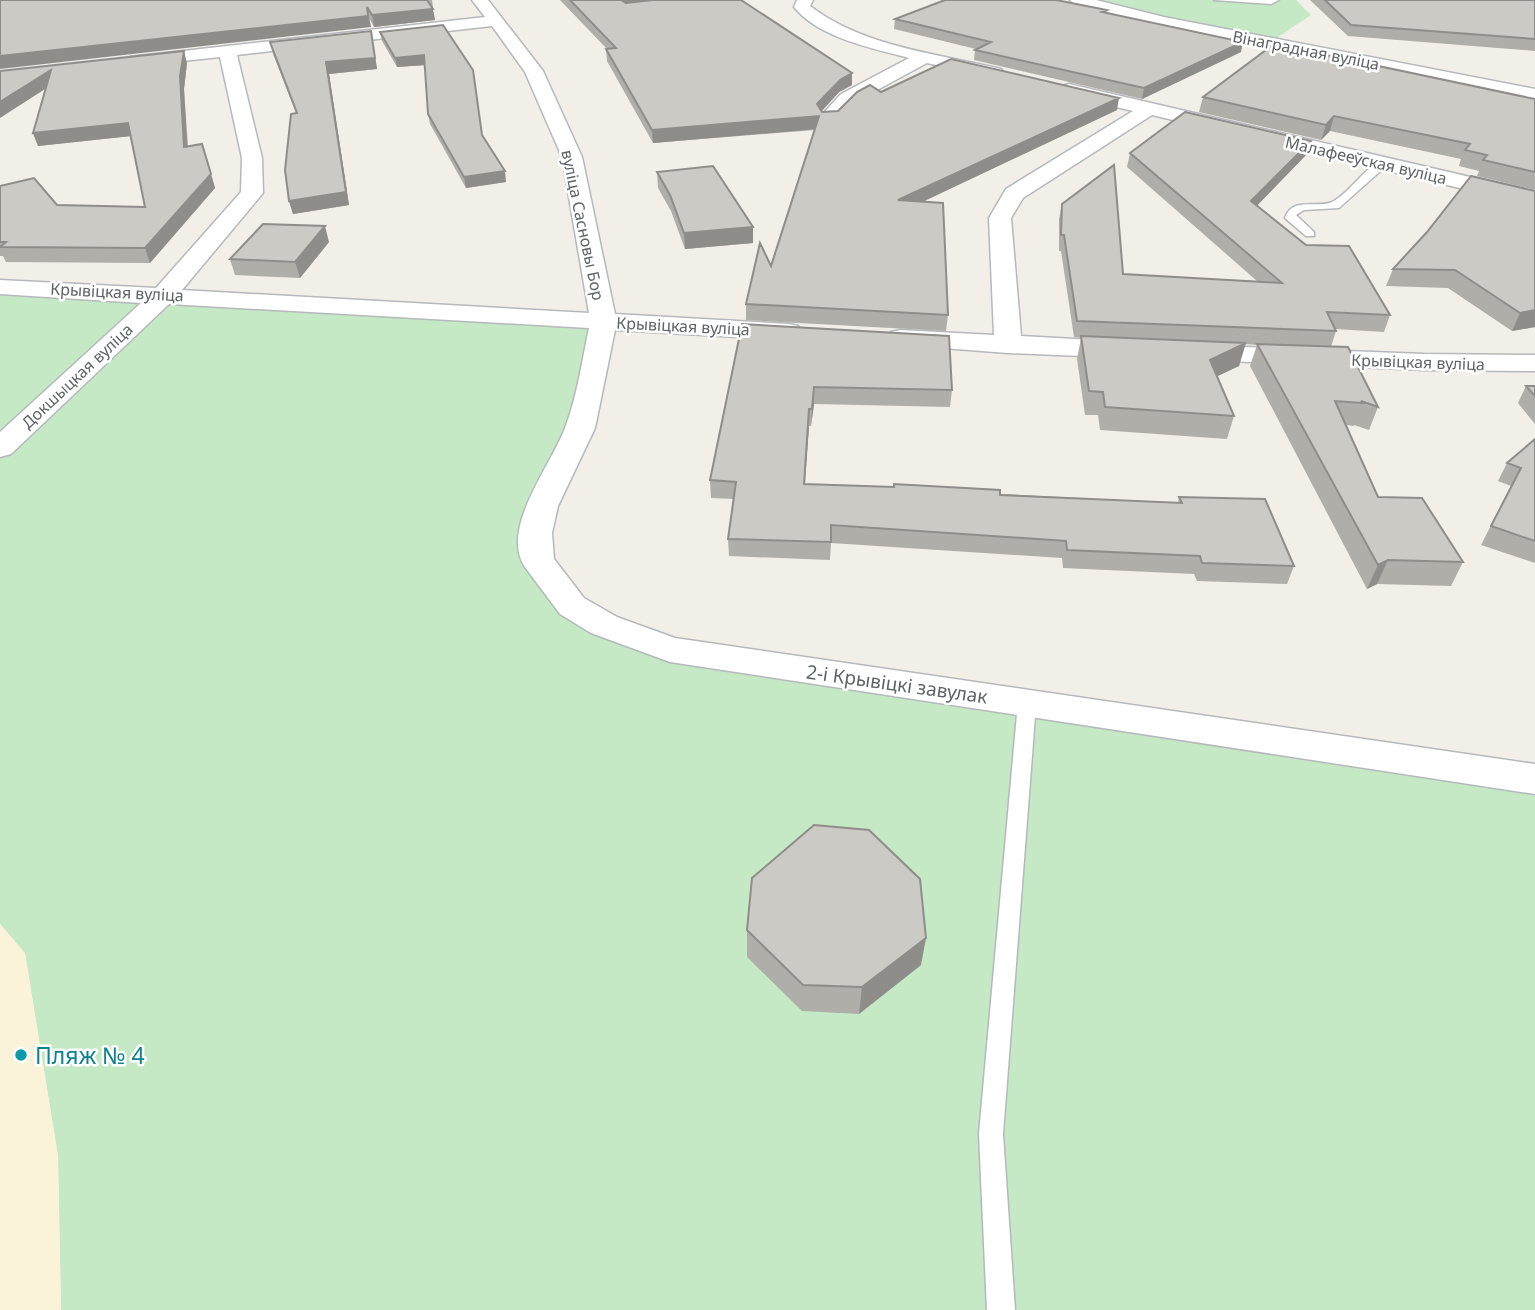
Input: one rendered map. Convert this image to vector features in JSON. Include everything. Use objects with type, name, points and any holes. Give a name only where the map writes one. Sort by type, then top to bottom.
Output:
[{"type":"street","name":"вуліца Сасновы Бор","points":[[480,0],[534,71],[572,158],[604,322]]},
{"type":"street","points":[[805,0],[802,7],[818,19],[878,43],[924,57],[1017,78]]},
{"type":"street","name":"Вінаградная вуліца","points":[[1078,0],[1164,22],[1535,95]]},
{"type":"street","points":[[120,62],[497,21]]},
{"type":"street","name":"Докшыцкая вуліца","points":[[0,448],[164,294],[252,193],[252,158],[228,50]]},
{"type":"street","points":[[828,118],[848,98],[924,57]]},
{"type":"street","name":"Малафееўская вуліца","points":[[1056,87],[1535,199]]},
{"type":"street","points":[[1009,345],[1000,218],[1014,194],[1149,109]]},
{"type":"street","name":"Крывіцкая вуліца","points":[[0,287],[164,294],[813,334]]},
{"type":"street","name":"2-і Крывіцкі завулак","points":[[604,322],[580,428],[542,506],[536,533],[537,560],[572,606],[604,625],[670,650],[1535,779]]},
{"type":"street","name":"Крывіцкая вуліца","points":[[869,337],[1162,352],[1424,362],[1535,363]]},
{"type":"lane","points":[[1218,0],[1275,0]]},
{"type":"lane","points":[[1310,234],[1290,218],[1291,214],[1302,207],[1335,206],[1382,164]]},
{"type":"lane","points":[[1001,1310],[991,1134],[1027,703]]},
{"type":"green space","points":[[1078,0],[1296,0],[1311,15],[1269,43]]},
{"type":"green space","points":[[0,287],[604,322],[542,506],[552,582],[670,650],[1535,779],[1535,1310],[61,1310],[58,1156],[25,954],[0,924]]},
{"type":"sand","name":"Пляж № 4","points":[[0,924],[25,953],[58,1156],[61,1310],[0,1310]]},
{"type":"building","points":[[0,0],[427,0],[433,9],[372,15],[367,7],[368,16],[0,56]]},
{"type":"building","points":[[570,0],[621,0],[626,3],[653,0],[741,0],[852,73],[840,80],[817,104],[822,112],[838,111],[857,92],[870,85],[881,92],[951,59],[1119,98],[898,200],[943,203],[948,315],[746,304],[760,243],[771,266],[819,116],[652,130],[606,49],[616,48]]},
{"type":"building","points":[[945,0],[1056,0],[1243,42],[1144,88],[975,50],[991,42],[895,19]]},
{"type":"building","points":[[1325,0],[1535,0],[1535,39],[1351,25]]},
{"type":"building","points":[[443,25],[473,70],[482,135],[505,171],[464,177],[428,114],[424,55],[395,58],[380,32]]},
{"type":"building","points":[[371,31],[375,58],[326,62],[346,192],[289,201],[285,170],[291,114],[297,113],[270,42]]},
{"type":"building","points":[[1274,44],[1535,99],[1535,172],[1483,160],[1487,155],[1465,150],[1470,144],[1334,116],[1326,125],[1203,97]]},
{"type":"building","points":[[184,51],[180,76],[184,147],[202,144],[211,174],[145,248],[0,247],[6,242],[0,242],[0,186],[34,178],[57,205],[145,207],[128,123],[33,133],[51,70],[0,102],[0,71]]},
{"type":"building","points":[[1185,112],[1311,141],[1251,201],[1306,245],[1349,246],[1390,315],[1327,312],[1336,331],[1077,321],[1064,235],[1061,235],[1062,204],[1114,165],[1123,274],[1282,283],[1130,153]]},
{"type":"building","points":[[713,166],[753,227],[684,233],[670,195],[657,172]]},
{"type":"building","points":[[1471,176],[1535,191],[1535,310],[1520,313],[1455,270],[1393,269],[1427,232]]},
{"type":"building","points":[[263,224],[325,226],[295,262],[230,259]]},
{"type":"building","points":[[742,324],[949,336],[952,390],[814,387],[812,409],[809,409],[804,484],[894,487],[894,484],[1000,490],[1000,495],[1182,503],[1179,497],[1265,499],[1294,566],[1202,563],[1200,556],[1067,550],[1066,541],[831,525],[831,542],[728,539],[736,482],[710,480]]},
{"type":"building","points":[[1081,336],[1246,343],[1210,360],[1234,416],[1105,407],[1103,392],[1089,391]]},
{"type":"building","points":[[1257,344],[1348,347],[1378,407],[1361,401],[1363,403],[1335,401],[1378,497],[1422,498],[1463,562],[1388,560],[1378,565]]},
{"type":"building","points":[[1526,386],[1535,386],[1535,396]]},
{"type":"building","points":[[1535,439],[1535,541],[1491,526],[1521,468],[1507,463]]},
{"type":"building","points":[[814,825],[869,830],[920,879],[926,938],[862,987],[803,985],[747,930],[752,878]]},
{"type":"place","name":"Пляж № 4","points":[[21,1055]]}]
